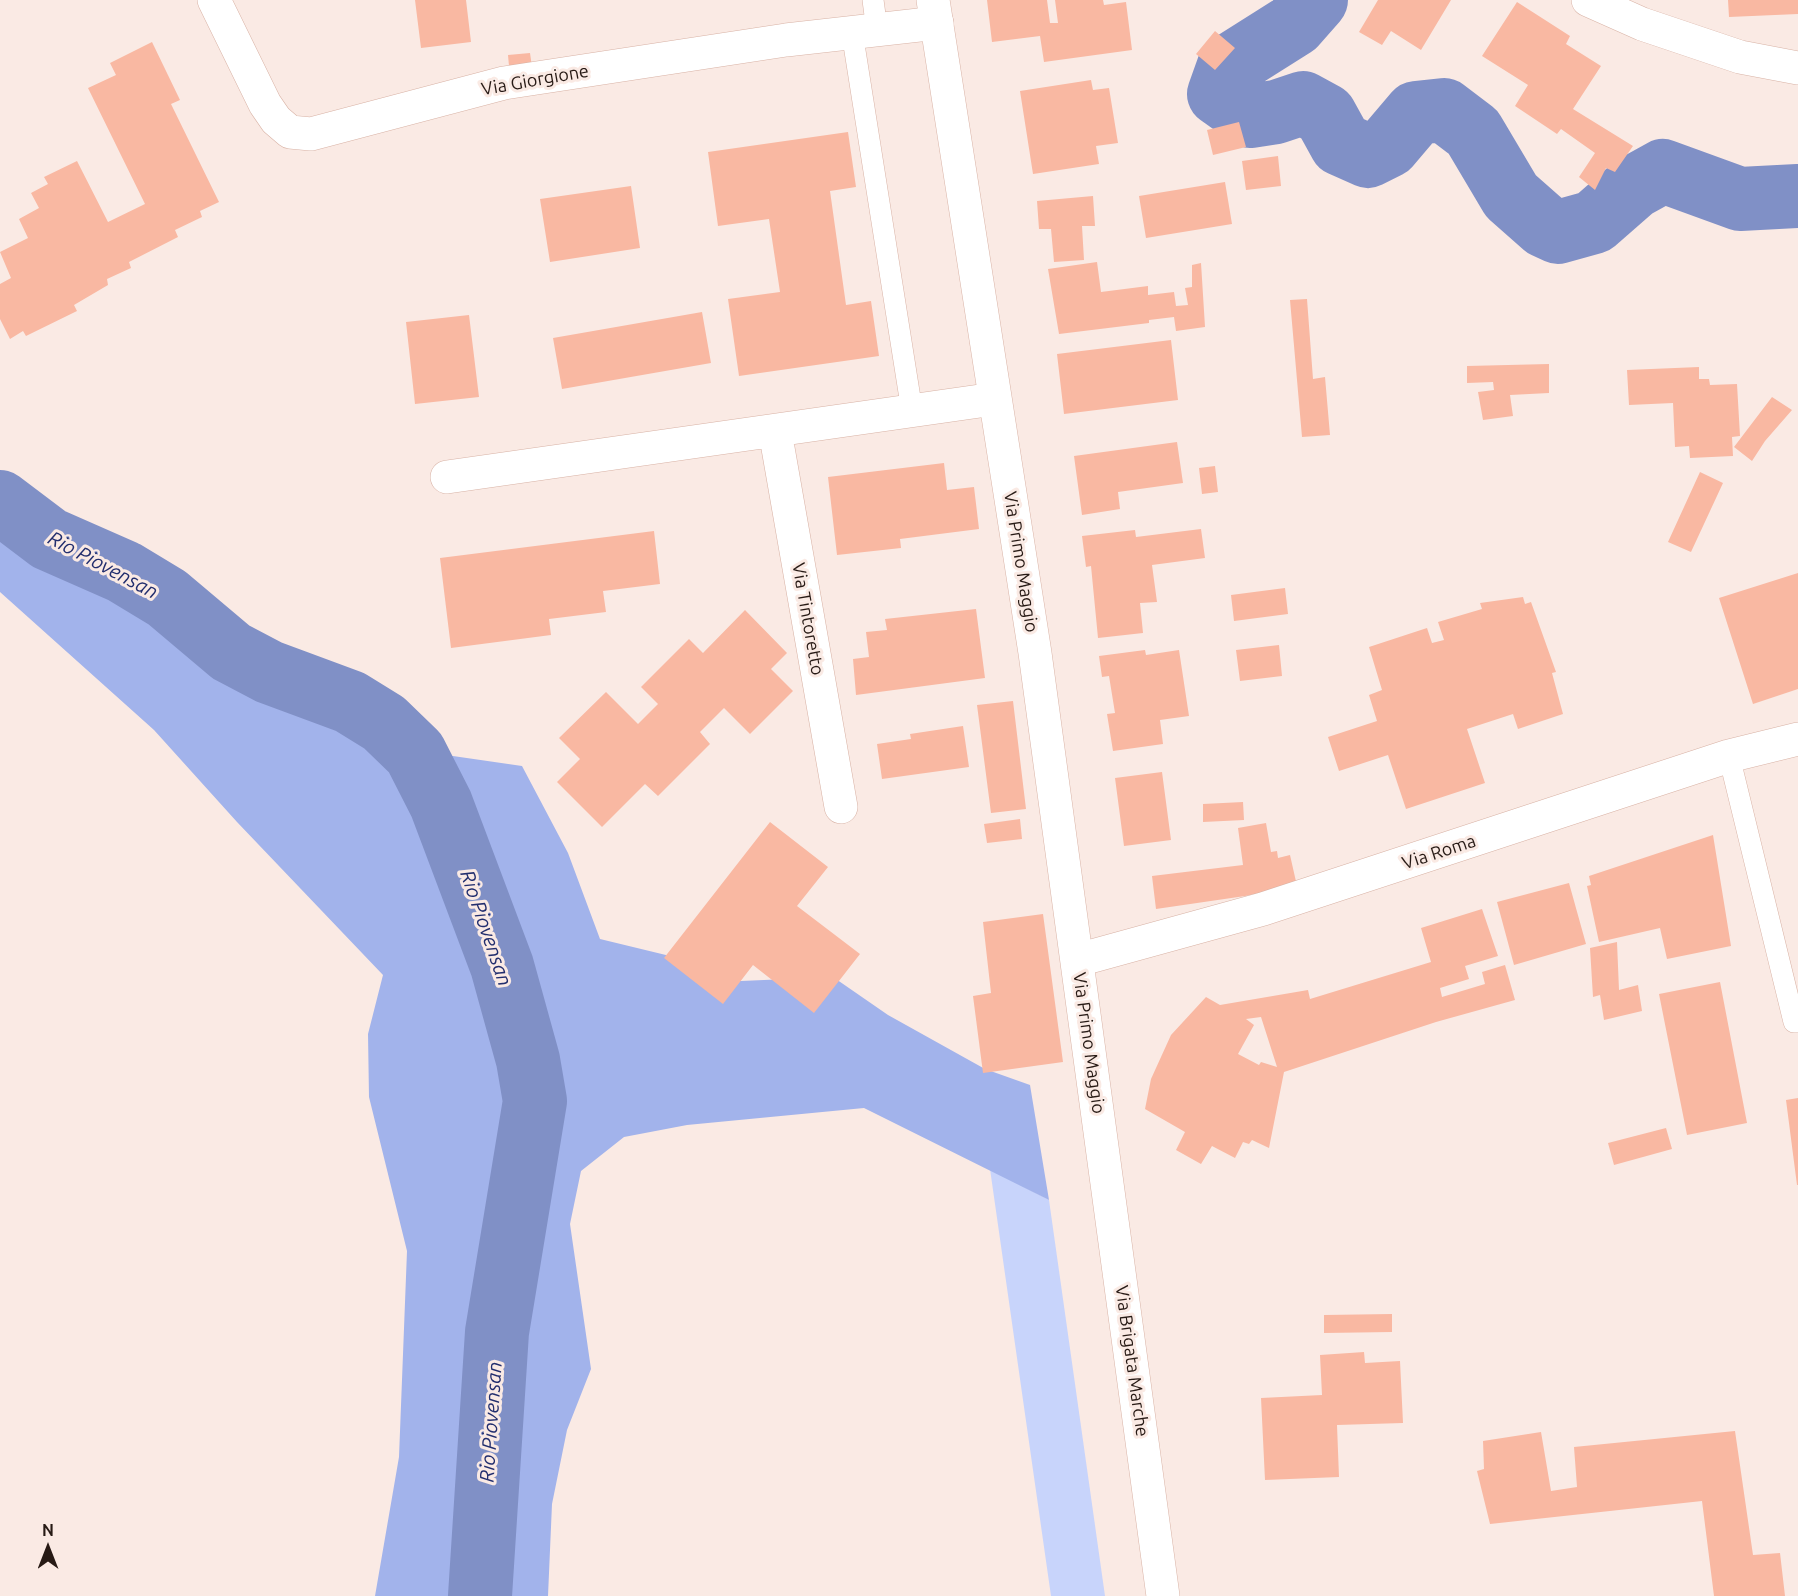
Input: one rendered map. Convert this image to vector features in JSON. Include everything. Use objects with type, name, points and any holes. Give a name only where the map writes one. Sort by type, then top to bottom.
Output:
[{"type":"street","name":"Via Giorgione","points":[[214,0],[265,104],[276,120],[290,132],[312,134],[504,83],[935,11]]},
{"type":"street","points":[[1588,0],[1642,24],[1740,57],[1798,68]]},
{"type":"street","name":"Via Primo Maggio","points":[[935,11],[1035,653],[1100,1126]]},
{"type":"street","points":[[447,477],[994,399]]},
{"type":"street","name":"Via Tintoretto","points":[[774,431],[841,807]]},
{"type":"street","name":"Via Roma","points":[[1078,960],[1263,909],[1730,756],[1798,739]]},
{"type":"street","name":"Via Brigata Marche","points":[[1100,1126],[1164,1596]]},
{"type":"lane","points":[[867,21],[912,411]]},
{"type":"lane","points":[[1730,756],[1794,1022],[1798,1022]]},
{"type":"shaded area","points":[[0,470],[57,515],[138,551],[180,578],[246,631],[283,652],[356,677],[398,699],[432,730],[446,755],[522,766],[568,853],[600,939],[670,956],[741,981],[833,977],[888,1015],[985,1069],[1030,1085],[1049,1200],[864,1108],[687,1125],[624,1137],[581,1171],[570,1224],[591,1369],[567,1430],[552,1504],[548,1596],[375,1596],[399,1457],[407,1251],[369,1097],[368,1034],[383,975],[237,822],[154,730],[0,592]]},
{"type":"shaded area","points":[[990,1169],[1049,1200],[1105,1596],[1051,1596]]},
{"type":"building","points":[[415,0],[466,0],[471,42],[421,48]]},
{"type":"building","points":[[987,0],[1047,0],[1050,23],[1058,23],[1055,0],[1103,0],[1104,5],[1126,2],[1132,50],[1044,62],[1040,36],[992,42]]},
{"type":"building","points":[[1378,0],[1451,0],[1421,50],[1391,31],[1382,45],[1359,32]]},
{"type":"building","points":[[1728,0],[1798,0],[1798,14],[1729,17]]},
{"type":"building","points":[[1517,2],[1570,36],[1566,44],[1601,66],[1573,109],[1633,146],[1615,172],[1606,168],[1595,190],[1579,177],[1595,153],[1561,129],[1557,134],[1515,106],[1528,85],[1482,56]]},
{"type":"building","points":[[1215,31],[1235,48],[1215,70],[1196,54]]},
{"type":"building","points":[[152,42],[180,100],[171,104],[219,202],[200,211],[202,217],[175,230],[178,237],[129,262],[131,268],[107,279],[108,285],[74,305],[77,311],[26,336],[23,331],[10,339],[0,319],[0,284],[11,278],[0,252],[28,238],[19,219],[39,208],[31,193],[48,184],[44,177],[77,161],[108,222],[145,204],[88,88],[116,75],[110,63]]},
{"type":"building","points":[[530,53],[533,74],[510,77],[508,55]]},
{"type":"building","points":[[1091,80],[1093,90],[1109,88],[1118,143],[1096,146],[1099,164],[1033,174],[1020,91]]},
{"type":"building","points":[[1239,122],[1246,147],[1213,155],[1207,130]]},
{"type":"building","points":[[848,132],[856,187],[830,191],[846,305],[871,301],[879,356],[739,376],[728,299],[780,292],[769,219],[718,226],[708,152]]},
{"type":"building","points":[[1278,156],[1281,186],[1246,190],[1242,161]]},
{"type":"building","points":[[1225,182],[1232,224],[1146,238],[1139,196]]},
{"type":"building","points":[[631,186],[640,248],[550,262],[540,199]]},
{"type":"building","points":[[1093,196],[1095,226],[1082,226],[1084,260],[1054,262],[1051,229],[1039,229],[1037,201]]},
{"type":"building","points":[[1097,262],[1101,292],[1148,286],[1148,295],[1174,292],[1176,306],[1188,305],[1185,288],[1192,287],[1192,265],[1201,263],[1205,327],[1176,331],[1174,317],[1149,320],[1149,323],[1059,334],[1048,269]]},
{"type":"building","points":[[1307,299],[1313,379],[1325,377],[1330,435],[1302,437],[1290,300]]},
{"type":"building","points":[[702,312],[711,363],[562,389],[553,338]]},
{"type":"building","points":[[469,315],[479,397],[415,404],[406,322]]},
{"type":"building","points":[[1171,340],[1178,400],[1064,414],[1057,354]]},
{"type":"building","points":[[1549,364],[1549,393],[1510,395],[1513,416],[1483,420],[1478,392],[1494,390],[1493,382],[1467,383],[1467,366]]},
{"type":"building","points":[[1699,367],[1699,379],[1709,379],[1710,385],[1737,384],[1740,436],[1732,437],[1733,456],[1690,458],[1689,446],[1675,447],[1673,403],[1629,405],[1627,370]]},
{"type":"building","points":[[1772,397],[1792,410],[1765,441],[1752,461],[1734,447]]},
{"type":"building","points":[[1177,442],[1183,483],[1118,492],[1120,509],[1082,515],[1074,456]]},
{"type":"building","points":[[944,463],[947,490],[974,487],[979,529],[900,539],[901,548],[837,555],[828,477]]},
{"type":"building","points":[[1215,466],[1218,492],[1202,494],[1199,468]]},
{"type":"building","points":[[1700,472],[1723,483],[1691,552],[1668,542]]},
{"type":"building","points":[[1201,529],[1205,558],[1152,565],[1157,602],[1140,603],[1143,633],[1098,638],[1091,566],[1086,567],[1082,536],[1135,530],[1136,537]]},
{"type":"building","points":[[654,531],[660,584],[603,591],[606,612],[549,619],[551,635],[451,648],[440,558]]},
{"type":"building","points":[[1798,573],[1798,689],[1753,704],[1719,598]]},
{"type":"building","points":[[1285,588],[1288,614],[1234,621],[1231,595]]},
{"type":"building","points":[[1523,597],[1525,604],[1531,602],[1556,672],[1552,673],[1563,714],[1518,729],[1513,714],[1467,729],[1485,783],[1406,809],[1388,755],[1339,771],[1328,737],[1377,721],[1369,695],[1382,690],[1369,647],[1427,628],[1432,643],[1444,640],[1438,622],[1482,609],[1480,603]]},
{"type":"building","points":[[976,609],[985,678],[856,695],[853,659],[869,657],[866,632],[887,630],[885,619]]},
{"type":"building","points":[[745,610],[787,653],[771,669],[793,691],[750,734],[724,708],[700,732],[710,744],[658,796],[645,784],[602,827],[557,782],[580,759],[559,738],[606,692],[638,724],[658,704],[641,687],[689,639],[703,653]]},
{"type":"building","points":[[1279,645],[1282,676],[1240,681],[1236,650]]},
{"type":"building","points":[[1145,650],[1146,655],[1179,650],[1189,716],[1160,720],[1163,744],[1113,751],[1107,714],[1115,713],[1109,676],[1102,677],[1099,656]]},
{"type":"building","points":[[1013,701],[1026,809],[991,813],[977,705]]},
{"type":"building","points":[[963,726],[969,767],[882,779],[877,744],[911,739],[910,734]]},
{"type":"building","points":[[1162,772],[1171,840],[1124,846],[1115,778]]},
{"type":"building","points":[[1243,802],[1244,820],[1203,822],[1203,804]]},
{"type":"building","points":[[1020,819],[1022,839],[987,843],[984,824]]},
{"type":"building","points":[[770,822],[828,867],[797,906],[860,954],[814,1013],[753,965],[723,1004],[664,958]]},
{"type":"building","points":[[1266,823],[1271,852],[1277,851],[1278,858],[1290,855],[1297,886],[1156,909],[1152,876],[1243,865],[1238,828]]},
{"type":"building","points":[[1713,835],[1731,946],[1667,959],[1660,928],[1599,942],[1587,886],[1591,885],[1589,876]]},
{"type":"building","points":[[1569,883],[1586,944],[1514,965],[1497,902]]},
{"type":"building","points":[[1482,909],[1498,956],[1465,966],[1469,979],[1440,988],[1442,997],[1485,984],[1482,972],[1505,965],[1515,1000],[1436,1022],[1284,1072],[1269,1148],[1252,1140],[1249,1144],[1243,1142],[1235,1158],[1212,1146],[1201,1164],[1176,1150],[1185,1132],[1145,1109],[1151,1079],[1171,1035],[1206,997],[1220,1005],[1308,990],[1310,999],[1431,962],[1421,928]],"holes":[[[1261,1017],[1277,1067],[1261,1062],[1259,1065],[1238,1054],[1254,1025],[1246,1019]]]},
{"type":"building","points":[[1043,914],[1063,1062],[983,1073],[973,996],[991,993],[983,922]]},
{"type":"building","points":[[1617,942],[1619,990],[1638,985],[1642,1011],[1604,1020],[1600,995],[1593,997],[1590,948]]},
{"type":"building","points":[[1720,982],[1747,1123],[1687,1135],[1659,994]]},
{"type":"building","points":[[1798,1098],[1798,1185],[1797,1185],[1786,1100]]},
{"type":"building","points":[[1666,1128],[1672,1149],[1614,1165],[1608,1143]]},
{"type":"building","points":[[1392,1314],[1392,1332],[1324,1333],[1324,1315]]},
{"type":"building","points":[[1364,1352],[1365,1363],[1400,1361],[1403,1423],[1337,1425],[1339,1477],[1265,1480],[1261,1398],[1322,1395],[1320,1355]]},
{"type":"building","points":[[1735,1431],[1753,1555],[1780,1553],[1785,1596],[1714,1596],[1702,1501],[1490,1524],[1477,1471],[1484,1469],[1483,1441],[1541,1432],[1551,1491],[1577,1487],[1574,1447]]},
{"type":"waterway","points":[[1316,0],[1294,25],[1229,66],[1219,94],[1250,116],[1276,112],[1303,103],[1325,115],[1341,144],[1368,156],[1388,146],[1416,113],[1444,110],[1473,132],[1511,196],[1545,226],[1558,232],[1594,222],[1634,187],[1663,171],[1740,199],[1798,196]]},
{"type":"waterway","name":"Rio Piovensan","points":[[0,502],[49,539],[124,572],[167,598],[231,652],[269,672],[350,702],[384,723],[415,753],[441,804],[502,966],[528,1060],[535,1101],[497,1332],[480,1596]]}]
